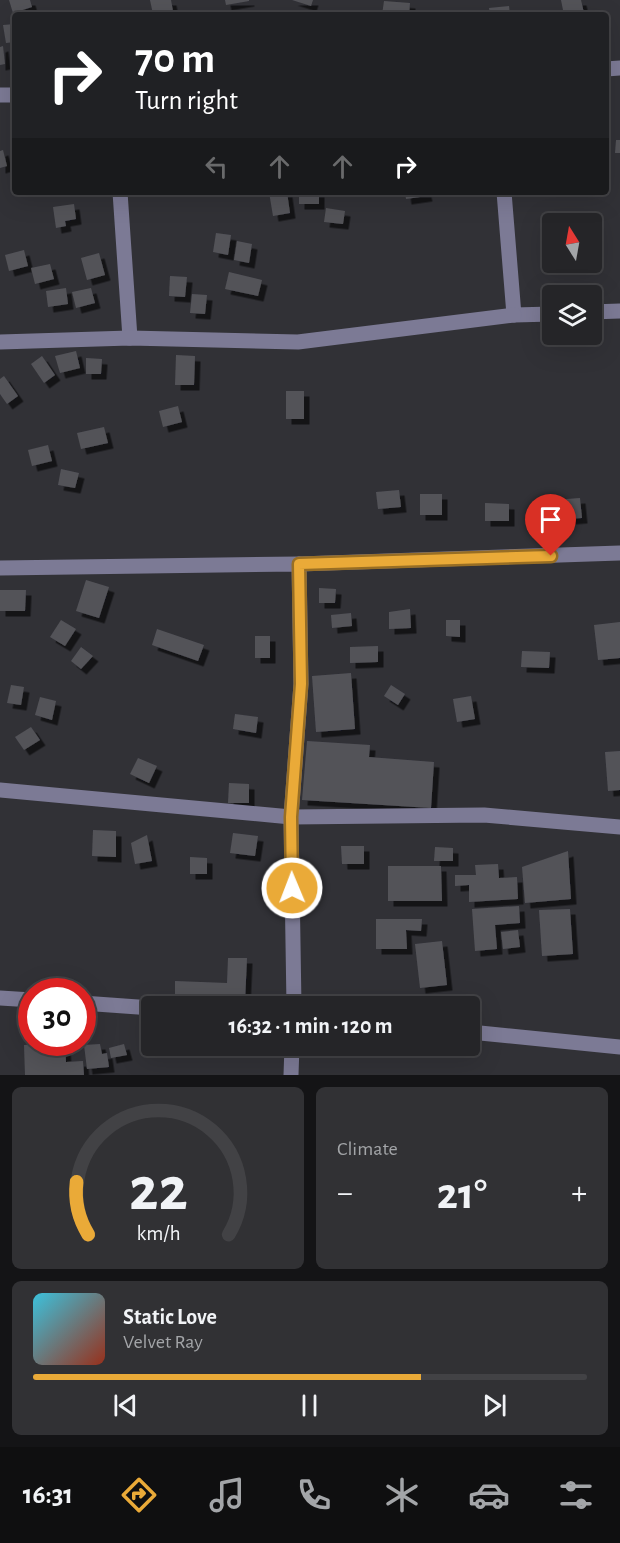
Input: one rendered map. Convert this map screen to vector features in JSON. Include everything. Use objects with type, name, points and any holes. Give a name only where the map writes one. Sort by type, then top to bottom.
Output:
[{"type":"street","points":[[120,195],[130,338]]},
{"type":"street","points":[[504,195],[514,315]]},
{"type":"street","points":[[602,312],[620,311]]},
{"type":"street","points":[[0,342],[130,338],[298,342],[514,315],[542,314]]},
{"type":"street","points":[[0,568],[299,564],[620,554]]},
{"type":"street","points":[[294,996],[291,817],[301,684],[299,564]]},
{"type":"street","points":[[0,790],[291,817],[484,815],[620,827]]},
{"type":"street","points":[[0,998],[18,999]]},
{"type":"street","points":[[96,1005],[141,1007]]},
{"type":"street","points":[[480,1033],[620,1047]]},
{"type":"street","points":[[291,1075],[292,1056]]},
{"type":"building","points":[[9,0],[30,0],[32,7],[13,12]]},
{"type":"building","points":[[150,0],[171,0],[173,11],[153,12]]},
{"type":"building","points":[[225,0],[249,0],[249,1],[226,5]]},
{"type":"building","points":[[292,0],[313,0],[311,6]]},
{"type":"building","points":[[561,0],[581,0],[584,12],[563,12]]},
{"type":"building","points":[[384,1],[410,3],[409,12],[382,12]]},
{"type":"building","points":[[509,6],[510,12],[490,12],[489,8]]},
{"type":"building","points":[[12,24],[12,42],[6,43],[3,25]]},
{"type":"building","points":[[3,46],[5,64],[0,65],[0,47]]},
{"type":"building","points":[[616,140],[620,140],[620,153],[615,153]]},
{"type":"building","points":[[3,150],[7,166],[0,168],[0,151]]},
{"type":"building","points":[[270,195],[287,195],[290,213],[273,216]]},
{"type":"building","points":[[299,195],[319,195],[319,204],[299,204]]},
{"type":"building","points":[[405,195],[427,196],[406,199]]},
{"type":"building","points":[[74,204],[76,219],[65,221],[66,226],[56,228],[53,207]]},
{"type":"building","points":[[326,208],[345,211],[343,224],[324,222]]},
{"type":"building","points":[[216,233],[231,235],[228,255],[213,252]]},
{"type":"building","points":[[237,241],[252,244],[249,263],[234,260]]},
{"type":"building","points":[[24,250],[28,266],[9,271],[5,255]]},
{"type":"building","points":[[99,253],[105,275],[87,280],[81,258]]},
{"type":"building","points":[[50,264],[54,279],[35,284],[31,268]]},
{"type":"building","points":[[229,272],[262,280],[258,296],[225,289]]},
{"type":"building","points":[[170,276],[187,277],[185,297],[169,296]]},
{"type":"building","points":[[66,288],[68,304],[48,307],[46,291]]},
{"type":"building","points":[[91,288],[95,303],[76,308],[72,292]]},
{"type":"building","points":[[192,294],[207,295],[205,314],[190,313]]},
{"type":"building","points":[[76,351],[80,368],[60,373],[55,356]]},
{"type":"building","points":[[176,355],[195,356],[194,385],[175,385]]},
{"type":"building","points":[[42,356],[55,375],[44,383],[31,364]]},
{"type":"building","points":[[86,358],[102,359],[101,374],[86,374]]},
{"type":"building","points":[[4,376],[18,396],[7,404],[0,394],[0,379]]},
{"type":"building","points":[[286,391],[304,391],[304,419],[286,419]]},
{"type":"building","points":[[178,406],[182,422],[163,427],[159,411]]},
{"type":"building","points":[[104,427],[108,443],[81,449],[77,433]]},
{"type":"building","points":[[48,445],[52,461],[32,466],[28,450]]},
{"type":"building","points":[[61,469],[79,473],[75,488],[58,485]]},
{"type":"building","points":[[399,490],[401,507],[378,509],[376,492]]},
{"type":"building","points":[[420,494],[442,494],[442,515],[420,515]]},
{"type":"building","points":[[580,498],[582,518],[555,520],[553,500]]},
{"type":"building","points":[[485,503],[509,504],[509,521],[485,521]]},
{"type":"building","points":[[86,580],[109,587],[99,618],[76,611]]},
{"type":"building","points":[[319,588],[336,589],[335,603],[319,603]]},
{"type":"building","points":[[0,590],[26,590],[25,611],[0,611]]},
{"type":"building","points":[[410,609],[411,628],[389,629],[389,612]]},
{"type":"building","points":[[351,613],[352,626],[332,628],[331,615]]},
{"type":"building","points":[[61,620],[76,629],[65,646],[50,637]]},
{"type":"building","points":[[446,620],[460,620],[460,637],[446,636]]},
{"type":"building","points":[[620,622],[620,658],[598,660],[594,625]]},
{"type":"building","points":[[157,629],[204,645],[198,661],[152,645]]},
{"type":"building","points":[[255,636],[270,636],[270,658],[255,658]]},
{"type":"building","points":[[378,646],[378,662],[350,663],[350,647]]},
{"type":"building","points":[[81,647],[93,656],[81,669],[71,661]]},
{"type":"building","points":[[522,651],[550,652],[549,668],[521,667]]},
{"type":"building","points":[[351,673],[355,729],[316,732],[312,676]]},
{"type":"building","points":[[11,685],[24,687],[21,705],[7,703]]},
{"type":"building","points":[[391,685],[405,694],[398,705],[384,696]]},
{"type":"building","points":[[471,696],[475,719],[457,722],[453,699]]},
{"type":"building","points":[[40,697],[56,701],[52,720],[35,715]]},
{"type":"building","points":[[235,714],[258,717],[256,733],[233,729]]},
{"type":"building","points":[[31,727],[40,740],[24,750],[15,737]]},
{"type":"building","points":[[307,741],[370,745],[369,757],[434,762],[431,808],[302,800]]},
{"type":"building","points":[[620,751],[620,790],[608,791],[605,752]]},
{"type":"building","points":[[138,758],[157,766],[149,783],[130,774]]},
{"type":"building","points":[[229,783],[249,784],[249,803],[228,803]]},
{"type":"building","points":[[93,830],[116,831],[116,857],[92,856]]},
{"type":"building","points":[[233,833],[258,836],[255,856],[230,853]]},
{"type":"building","points":[[147,835],[152,861],[135,864],[131,843]]},
{"type":"building","points":[[341,846],[364,846],[364,864],[342,864]]},
{"type":"building","points":[[435,847],[453,848],[453,861],[434,861]]},
{"type":"building","points":[[568,851],[571,899],[525,903],[522,867]]},
{"type":"building","points":[[190,857],[207,858],[207,874],[190,874]]},
{"type":"building","points":[[498,864],[499,878],[517,877],[518,899],[469,902],[469,885],[455,886],[455,875],[476,875],[475,865]]},
{"type":"building","points":[[388,866],[441,866],[442,901],[388,901]]},
{"type":"building","points":[[519,906],[520,923],[495,925],[497,949],[475,951],[472,909]]},
{"type":"building","points":[[570,909],[573,954],[542,956],[539,910]]},
{"type":"building","points":[[376,919],[422,919],[421,931],[406,930],[407,949],[376,949]]},
{"type":"building","points":[[518,930],[520,947],[503,949],[501,932]]},
{"type":"building","points":[[442,941],[447,985],[420,988],[415,944]]},
{"type":"building","points":[[228,958],[247,958],[245,996],[175,996],[175,981],[227,983]]},
{"type":"building","points":[[96,1044],[100,1044],[102,1054],[107,1053],[109,1067],[87,1069],[85,1056],[96,1056]]},
{"type":"building","points":[[124,1044],[127,1055],[111,1058],[109,1048]]},
{"type":"building","points":[[24,1056],[66,1056],[66,1062],[83,1061],[84,1075],[25,1075]]},
{"type":"route","points":[[292,888],[291,817],[301,684],[299,564],[551,556]]}]
